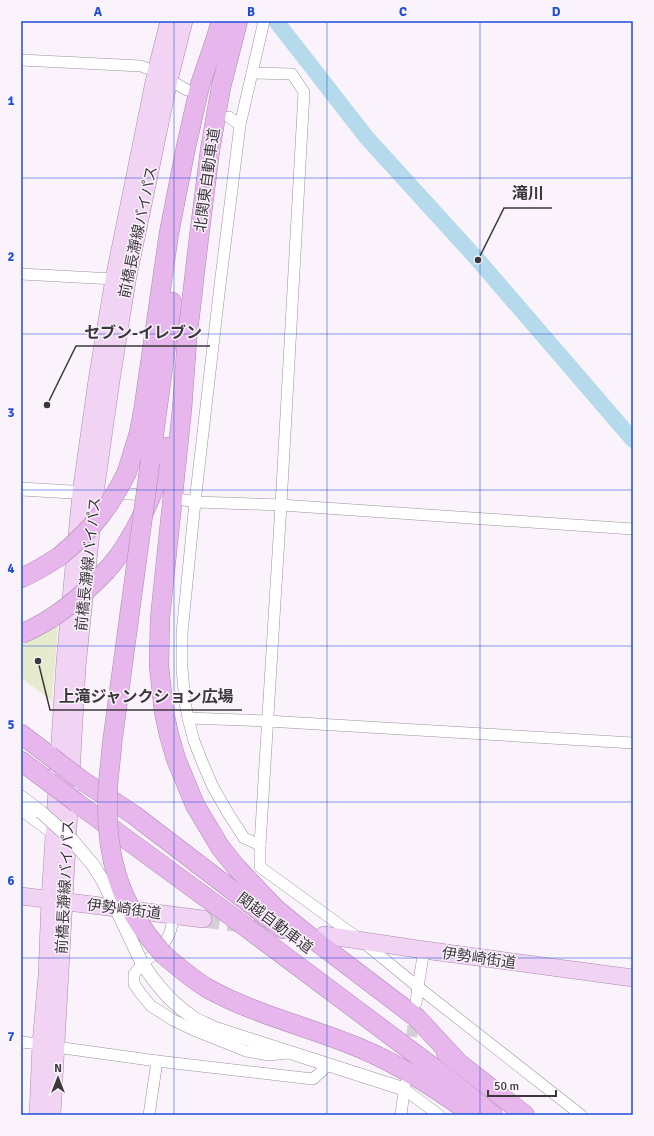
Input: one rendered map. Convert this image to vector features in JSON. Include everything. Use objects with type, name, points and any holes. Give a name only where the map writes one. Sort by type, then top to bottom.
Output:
[{"type":"highway","points":[[21,578],[31,574],[60,556],[97,521],[111,502],[127,472],[139,433],[144,406],[169,233],[186,147],[200,85],[221,21]]},
{"type":"highway","name":"北関東自動車道","points":[[188,340],[199,230],[210,150],[222,87],[238,21]]},
{"type":"highway","points":[[215,41],[182,227],[112,744],[107,812],[110,847],[114,865],[120,886],[128,905],[154,944],[151,958],[193,978],[208,988],[235,1002],[320,1032],[393,1063],[432,1086],[473,1115]]},
{"type":"highway","points":[[21,634],[46,621],[92,586],[107,570],[123,549],[134,531],[150,500],[162,465],[176,408],[188,340]]},
{"type":"highway","points":[[188,340],[160,618],[159,643],[159,666],[164,712],[176,759],[193,799],[206,824],[220,847],[251,884],[275,908],[304,932],[417,1018],[456,1060]]},
{"type":"highway","name":"関越自動車道","points":[[21,734],[80,779],[134,815],[456,1060],[525,1115]]},
{"type":"highway","name":"関越自動車道","points":[[21,761],[442,1074],[493,1115]]},
{"type":"main road","name":"前橋長瀞線バイパス","points":[[88,493],[110,381],[163,76],[169,21]]},
{"type":"main road","name":"前橋長瀞線バイパス","points":[[52,1115],[49,1045],[57,901],[77,667],[97,380],[114,279],[163,76],[184,21]]},
{"type":"main road","name":"伊勢崎街道","points":[[21,896],[203,918]]},
{"type":"main road","name":"伊勢崎街道","points":[[324,935],[633,978]]},
{"type":"main road","name":"前橋長瀞線バイパス","points":[[38,1115],[49,1045]]},
{"type":"street","points":[[260,845],[244,838],[213,787],[202,764],[194,741],[185,702],[182,668],[182,633],[195,502],[240,125],[264,22]]},
{"type":"street","points":[[21,60],[141,66],[163,76],[187,90]]},
{"type":"street","points":[[252,73],[292,74],[304,92],[281,505],[267,721],[260,867],[362,941],[580,1115]]},
{"type":"street","points":[[229,117],[240,125]]},
{"type":"street","points":[[21,274],[114,279]]},
{"type":"street","points":[[21,489],[148,495]]},
{"type":"street","points":[[179,499],[195,502],[281,505],[633,529]]},
{"type":"street","points":[[188,718],[267,721],[633,743]]},
{"type":"street","points":[[21,797],[41,812],[72,840],[92,865],[151,958],[149,975],[181,1009],[195,1019],[214,1028],[327,1064],[405,1086],[439,1115]]},
{"type":"street","points":[[21,810],[48,830]]},
{"type":"street","points":[[173,915],[172,928],[168,939],[134,974],[134,984],[151,1006],[196,1031],[246,1051],[268,1055],[289,1052]]},
{"type":"street","points":[[416,1003],[424,950]]},
{"type":"street","points":[[21,1042],[157,1061],[313,1079],[327,1064]]},
{"type":"street","points":[[149,1115],[157,1061]]},
{"type":"street","points":[[401,1115],[405,1086]]},
{"type":"green space","points":[[58,625],[52,701],[21,678],[21,644]]},
{"type":"waterway","points":[[276,21],[367,138],[478,260],[633,440]]},
{"type":"tunnel","points":[[203,919],[288,930]]},
{"type":"tunnel","points":[[409,1053],[415,1013]]},
{"type":"place","name":"滝川","points":[[478,260]]},
{"type":"place","name":"セブン-イレブン","points":[[47,405]]},
{"type":"place","name":"上滝ジャンクション広場","points":[[38,661]]}]
